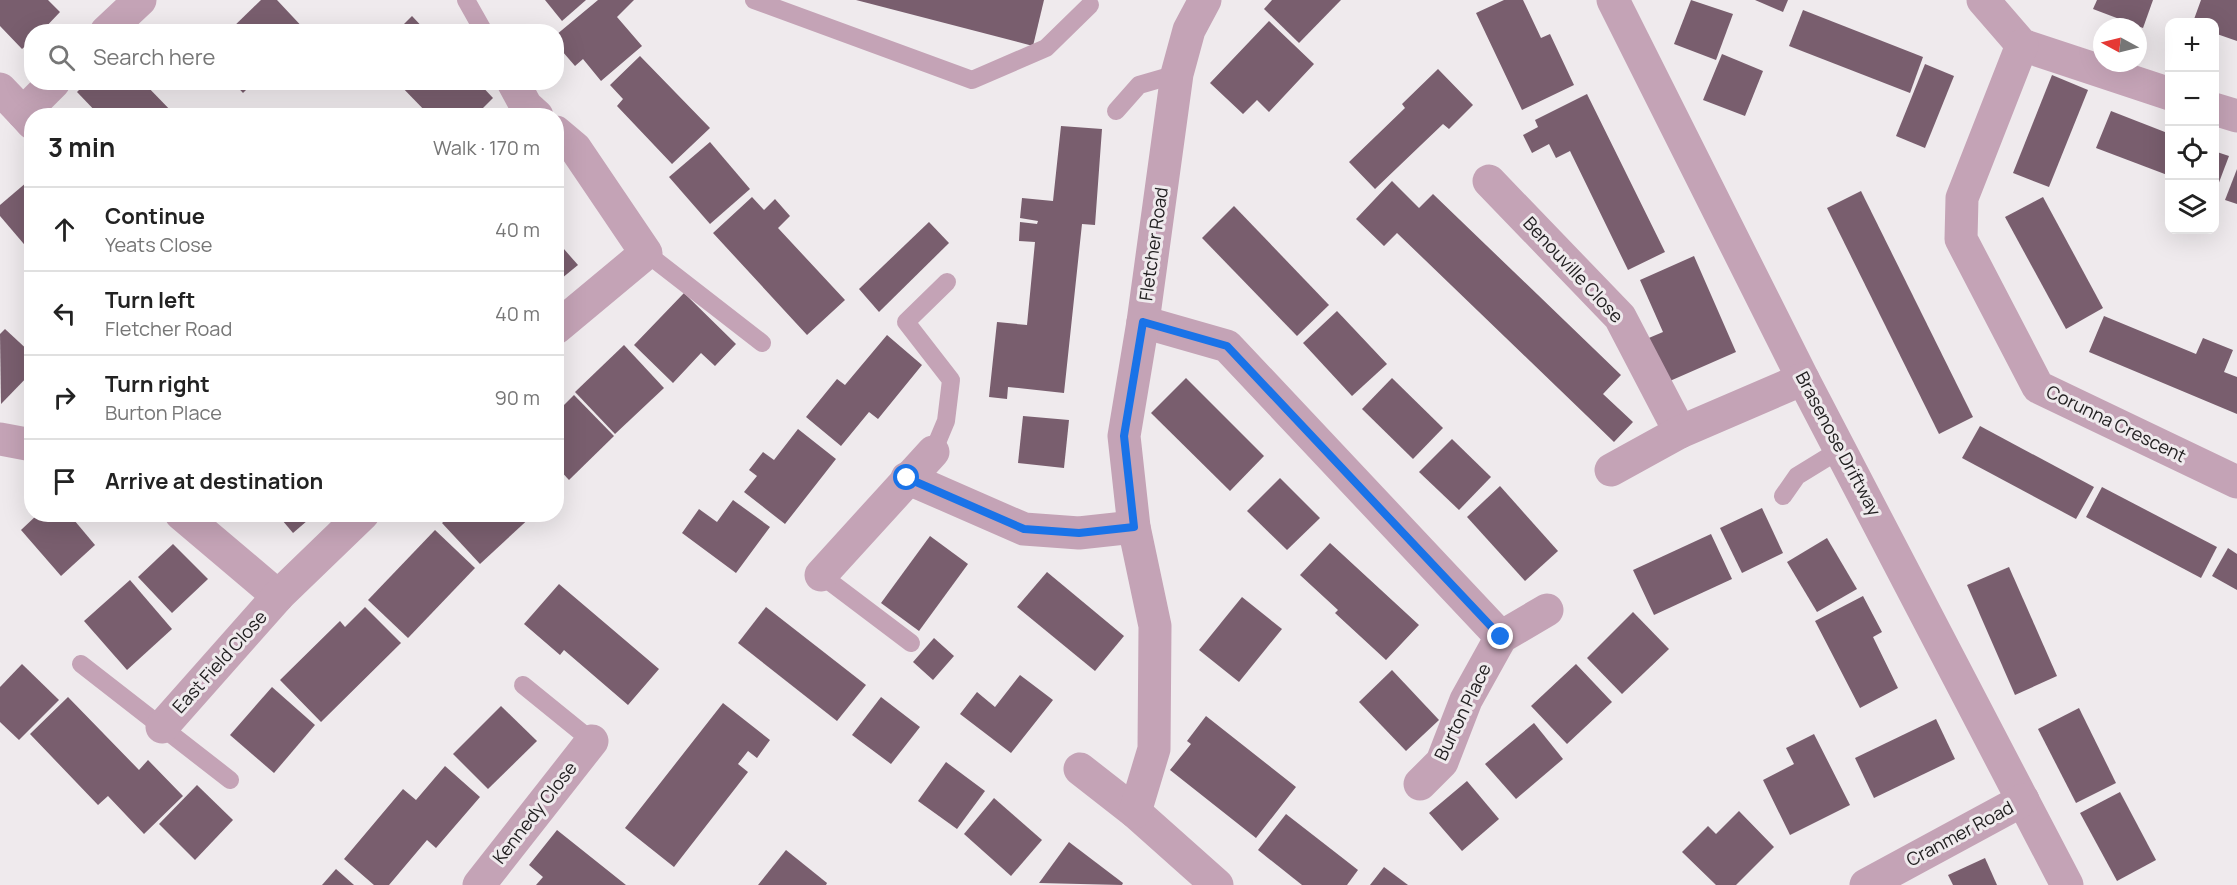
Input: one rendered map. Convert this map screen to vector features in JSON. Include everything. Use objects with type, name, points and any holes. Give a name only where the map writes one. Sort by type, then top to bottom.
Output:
[{"type":"street","points":[[114,24],[140,0]]},
{"type":"street","name":"Fletcher Road","points":[[1135,812],[1154,749],[1155,626],[1134,527],[1124,436],[1143,322],[1177,75],[1189,30],[1206,0]]},
{"type":"street","name":"Brasenose Driftway","points":[[1612,0],[1803,379],[2067,885]]},
{"type":"street","points":[[1983,0],[2022,45],[2165,93]]},
{"type":"street","name":"Corunna Crescent","points":[[2022,45],[1962,198],[1961,239],[2038,387],[2237,482]]},
{"type":"street","points":[[0,89],[24,115]]},
{"type":"street","points":[[34,108],[48,90]]},
{"type":"street","points":[[517,90],[528,108]]},
{"type":"street","points":[[2219,111],[2237,116]]},
{"type":"street","points":[[564,139],[575,148],[646,253],[564,321]]},
{"type":"street","name":"Benouville Close","points":[[1489,181],[1620,317],[1680,432]]},
{"type":"street","points":[[1143,322],[1227,346],[1501,637],[1547,610]]},
{"type":"street","points":[[1611,470],[1680,432],[1803,379]]},
{"type":"street","points":[[0,439],[24,444]]},
{"type":"street","points":[[821,575],[933,452]]},
{"type":"street","points":[[907,478],[1024,529],[1079,533],[1134,527]]},
{"type":"street","name":"East Field Close","points":[[190,522],[278,596]]},
{"type":"street","name":"East Field Close","points":[[162,727],[278,596],[355,522]]},
{"type":"street","name":"Burton Place","points":[[1420,784],[1442,762],[1466,700],[1501,637]]},
{"type":"street","name":"Kennedy Close","points":[[479,885],[592,741]]},
{"type":"street","points":[[1080,769],[1135,812],[1217,885]]},
{"type":"street","name":"Cranmer Road","points":[[1866,885],[2024,800]]},
{"type":"lane","points":[[466,0],[480,24]]},
{"type":"lane","points":[[754,0],[972,80],[1046,48],[1090,5]]},
{"type":"lane","points":[[1116,111],[1139,86],[1177,75]]},
{"type":"lane","points":[[646,253],[762,343]]},
{"type":"lane","points":[[933,452],[946,421],[951,380],[906,322],[947,282]]},
{"type":"lane","points":[[1783,496],[1797,476],[1841,449]]},
{"type":"lane","points":[[821,575],[911,644]]},
{"type":"lane","points":[[81,664],[230,780]]},
{"type":"lane","points":[[524,685],[592,741]]},
{"type":"building","points":[[0,0],[48,0],[60,12],[49,24],[24,24],[24,47],[22,49],[0,26]]},
{"type":"building","points":[[261,0],[277,0],[300,24],[236,24]]},
{"type":"building","points":[[545,0],[586,0],[562,21]]},
{"type":"building","points":[[598,0],[634,0],[617,17],[642,46],[601,81],[583,59],[575,66],[564,53],[564,28]]},
{"type":"building","points":[[856,0],[1044,0],[1033,46]]},
{"type":"building","points":[[1272,0],[1341,0],[1299,43],[1264,9]]},
{"type":"building","points":[[1504,0],[1523,0],[1541,38],[1550,34],[1574,85],[1522,110],[1476,13]]},
{"type":"building","points":[[1691,0],[1733,14],[1716,60],[1674,44]]},
{"type":"building","points":[[1755,0],[1788,0],[1783,12]]},
{"type":"building","points":[[2097,0],[2153,0],[2147,18],[2117,18],[2093,9]]},
{"type":"building","points":[[2201,0],[2237,0],[2237,41],[2219,35],[2219,18],[2194,18]]},
{"type":"building","points":[[1803,10],[1923,57],[1910,93],[1789,46]]},
{"type":"building","points":[[412,16],[420,24],[404,24]]},
{"type":"building","points":[[1269,21],[1314,64],[1269,112],[1257,100],[1243,114],[1210,83]]},
{"type":"building","points":[[1722,54],[1763,71],[1745,116],[1703,100]]},
{"type":"building","points":[[640,56],[710,128],[672,164],[617,106],[623,99],[610,85]]},
{"type":"building","points":[[1925,64],[1954,76],[1925,148],[1896,136]]},
{"type":"building","points":[[1438,69],[1473,105],[1449,129],[1443,124],[1375,189],[1349,162],[1405,108],[1402,104]]},
{"type":"building","points":[[2052,75],[2088,90],[2049,187],[2013,173]]},
{"type":"building","points":[[79,90],[151,90],[168,108],[92,108],[77,92]]},
{"type":"building","points":[[405,90],[486,90],[493,98],[483,108],[422,108]]},
{"type":"building","points":[[1587,94],[1665,252],[1628,270],[1570,151],[1556,158],[1549,144],[1532,153],[1523,135],[1538,127],[1535,120]]},
{"type":"building","points":[[2111,111],[2165,132],[2165,174],[2096,148]]},
{"type":"building","points":[[1061,126],[1102,129],[1095,225],[1082,224],[1064,393],[1008,387],[1007,399],[989,397],[997,322],[1027,325],[1035,242],[1019,241],[1020,222],[1037,224],[1038,221],[1020,218],[1022,198],[1053,201]]},
{"type":"building","points":[[710,142],[750,189],[710,224],[669,177]]},
{"type":"building","points":[[2219,153],[2229,156],[2219,182]]},
{"type":"building","points":[[2237,169],[2237,204],[2225,200]]},
{"type":"building","points":[[1392,181],[1419,208],[1433,194],[1621,375],[1603,394],[1633,422],[1614,442],[1397,233],[1384,246],[1356,219]]},
{"type":"building","points":[[24,185],[24,244],[0,216],[0,205]]},
{"type":"building","points":[[1861,191],[1973,417],[1939,434],[1827,208]]},
{"type":"building","points":[[752,197],[764,210],[775,199],[790,216],[778,228],[845,300],[807,335],[713,233]]},
{"type":"building","points":[[2043,197],[2103,308],[2066,329],[2005,217]]},
{"type":"building","points":[[1234,206],[1329,305],[1297,336],[1202,238]]},
{"type":"building","points":[[929,222],[949,243],[879,312],[859,289]]},
{"type":"building","points":[[564,249],[578,265],[564,276]]},
{"type":"building","points":[[1694,256],[1736,352],[1663,384],[1644,340],[1663,332],[1640,280]]},
{"type":"building","points":[[684,293],[736,344],[715,366],[701,353],[673,383],[634,345]]},
{"type":"building","points":[[1337,311],[1387,364],[1352,396],[1303,343]]},
{"type":"building","points":[[2104,316],[2196,354],[2203,338],[2233,350],[2224,372],[2237,377],[2237,414],[2089,352]]},
{"type":"building","points":[[5,329],[24,347],[24,380],[1,404],[0,334]]},
{"type":"building","points":[[887,335],[922,365],[878,419],[869,412],[841,446],[806,417],[837,379],[845,385]]},
{"type":"building","points":[[624,345],[664,388],[615,434],[575,392]]},
{"type":"building","points":[[1186,378],[1264,456],[1230,491],[1151,413]]},
{"type":"building","points":[[1392,378],[1443,428],[1413,459],[1362,409]]},
{"type":"building","points":[[574,395],[614,436],[569,480],[564,475],[564,405]]},
{"type":"building","points":[[1023,416],[1069,420],[1064,468],[1018,463]]},
{"type":"building","points":[[1980,426],[2094,487],[2076,519],[1962,458]]},
{"type":"building","points":[[798,429],[836,459],[785,524],[744,492],[757,476],[749,470],[763,452],[774,460]]},
{"type":"building","points":[[1452,439],[1491,477],[1459,510],[1419,472]]},
{"type":"building","points":[[1280,478],[1320,518],[1287,550],[1247,511]]},
{"type":"building","points":[[1500,486],[1558,551],[1525,581],[1467,517]]},
{"type":"building","points":[[2102,487],[2217,547],[2201,578],[2086,517]]},
{"type":"building","points":[[733,500],[770,527],[736,573],[682,533],[699,509],[717,522]]},
{"type":"building","points":[[1762,508],[1783,553],[1742,573],[1720,528]]},
{"type":"building","points":[[30,522],[76,522],[95,545],[61,576],[21,530]]},
{"type":"building","points":[[284,522],[306,522],[293,533]]},
{"type":"building","points":[[443,522],[525,522],[480,564]]},
{"type":"building","points":[[435,530],[475,568],[408,638],[368,600]]},
{"type":"building","points":[[1711,534],[1732,579],[1654,615],[1633,570]]},
{"type":"building","points":[[930,536],[968,564],[919,631],[881,603]]},
{"type":"building","points":[[1827,538],[1857,589],[1817,612],[1787,562]]},
{"type":"building","points":[[1330,543],[1419,625],[1386,660],[1335,613],[1338,610],[1300,575]]},
{"type":"building","points":[[173,544],[208,579],[172,613],[138,577]]},
{"type":"building","points":[[2228,548],[2237,554],[2237,590],[2212,576]]},
{"type":"building","points":[[2009,567],[2057,676],[2015,695],[1967,585]]},
{"type":"building","points":[[1047,572],[1124,636],[1095,671],[1017,607]]},
{"type":"building","points":[[130,580],[172,629],[127,670],[84,621]]},
{"type":"building","points":[[559,584],[659,669],[628,705],[564,650],[560,655],[524,624]]},
{"type":"building","points":[[1863,596],[1882,632],[1873,637],[1898,688],[1860,708],[1815,621]]},
{"type":"building","points":[[1242,597],[1282,629],[1239,682],[1199,650]]},
{"type":"building","points":[[365,607],[401,643],[321,722],[280,680],[340,621],[345,627]]},
{"type":"building","points":[[766,607],[866,685],[837,721],[738,643]]},
{"type":"building","points":[[1633,612],[1669,649],[1622,694],[1587,658]]},
{"type":"building","points":[[934,638],[954,656],[933,680],[913,662]]},
{"type":"building","points":[[22,664],[59,700],[19,740],[0,722],[0,687]]},
{"type":"building","points":[[1576,664],[1612,702],[1567,744],[1531,706]]},
{"type":"building","points":[[1392,670],[1439,720],[1406,751],[1359,702]]},
{"type":"building","points":[[1020,675],[1053,700],[1011,753],[960,714],[977,692],[995,707]]},
{"type":"building","points":[[272,687],[315,725],[274,773],[230,735]]},
{"type":"building","points":[[68,697],[139,770],[148,760],[183,796],[144,834],[108,796],[98,805],[30,734]]},
{"type":"building","points":[[881,697],[920,727],[891,764],[852,735]]},
{"type":"building","points":[[723,703],[770,740],[757,758],[748,751],[738,764],[748,772],[674,867],[625,828]]},
{"type":"building","points":[[501,706],[537,741],[488,789],[453,754]]},
{"type":"building","points":[[2079,708],[2116,783],[2076,803],[2038,729]]},
{"type":"building","points":[[1206,716],[1296,787],[1256,838],[1170,770],[1191,744],[1187,741]]},
{"type":"building","points":[[1936,719],[1955,759],[1874,798],[1855,758]]},
{"type":"building","points":[[1534,723],[1563,759],[1516,799],[1485,764]]},
{"type":"building","points":[[1814,734],[1850,805],[1790,835],[1763,780],[1794,764],[1786,748]]},
{"type":"building","points":[[946,762],[985,791],[957,829],[918,801]]},
{"type":"building","points":[[445,766],[480,797],[436,848],[427,840],[389,885],[374,885],[344,859],[403,789],[416,800]]},
{"type":"building","points":[[1467,781],[1499,819],[1462,851],[1429,813]]},
{"type":"building","points":[[197,785],[233,820],[195,860],[159,824]]},
{"type":"building","points":[[2120,792],[2156,860],[2117,881],[2080,813]]},
{"type":"building","points":[[994,798],[1042,840],[1011,876],[964,834]]},
{"type":"building","points":[[1739,811],[1774,847],[1736,885],[1716,885],[1682,852],[1708,826],[1716,834]]},
{"type":"building","points":[[1286,814],[1358,870],[1347,885],[1302,885],[1258,850]]},
{"type":"building","points":[[557,830],[626,885],[536,885],[543,877],[529,865]]},
{"type":"building","points":[[1069,842],[1123,883],[1122,885],[1039,883]]},
{"type":"building","points":[[786,850],[827,883],[826,885],[758,885]]},
{"type":"building","points":[[1985,858],[1997,885],[1953,885],[1948,875]]},
{"type":"building","points":[[1384,867],[1408,885],[1370,885]]},
{"type":"building","points":[[336,869],[354,885],[322,885]]},
{"type":"route","points":[[907,478],[1024,529],[1079,533],[1134,527],[1124,436],[1143,322],[1227,346],[1501,637]]}]
